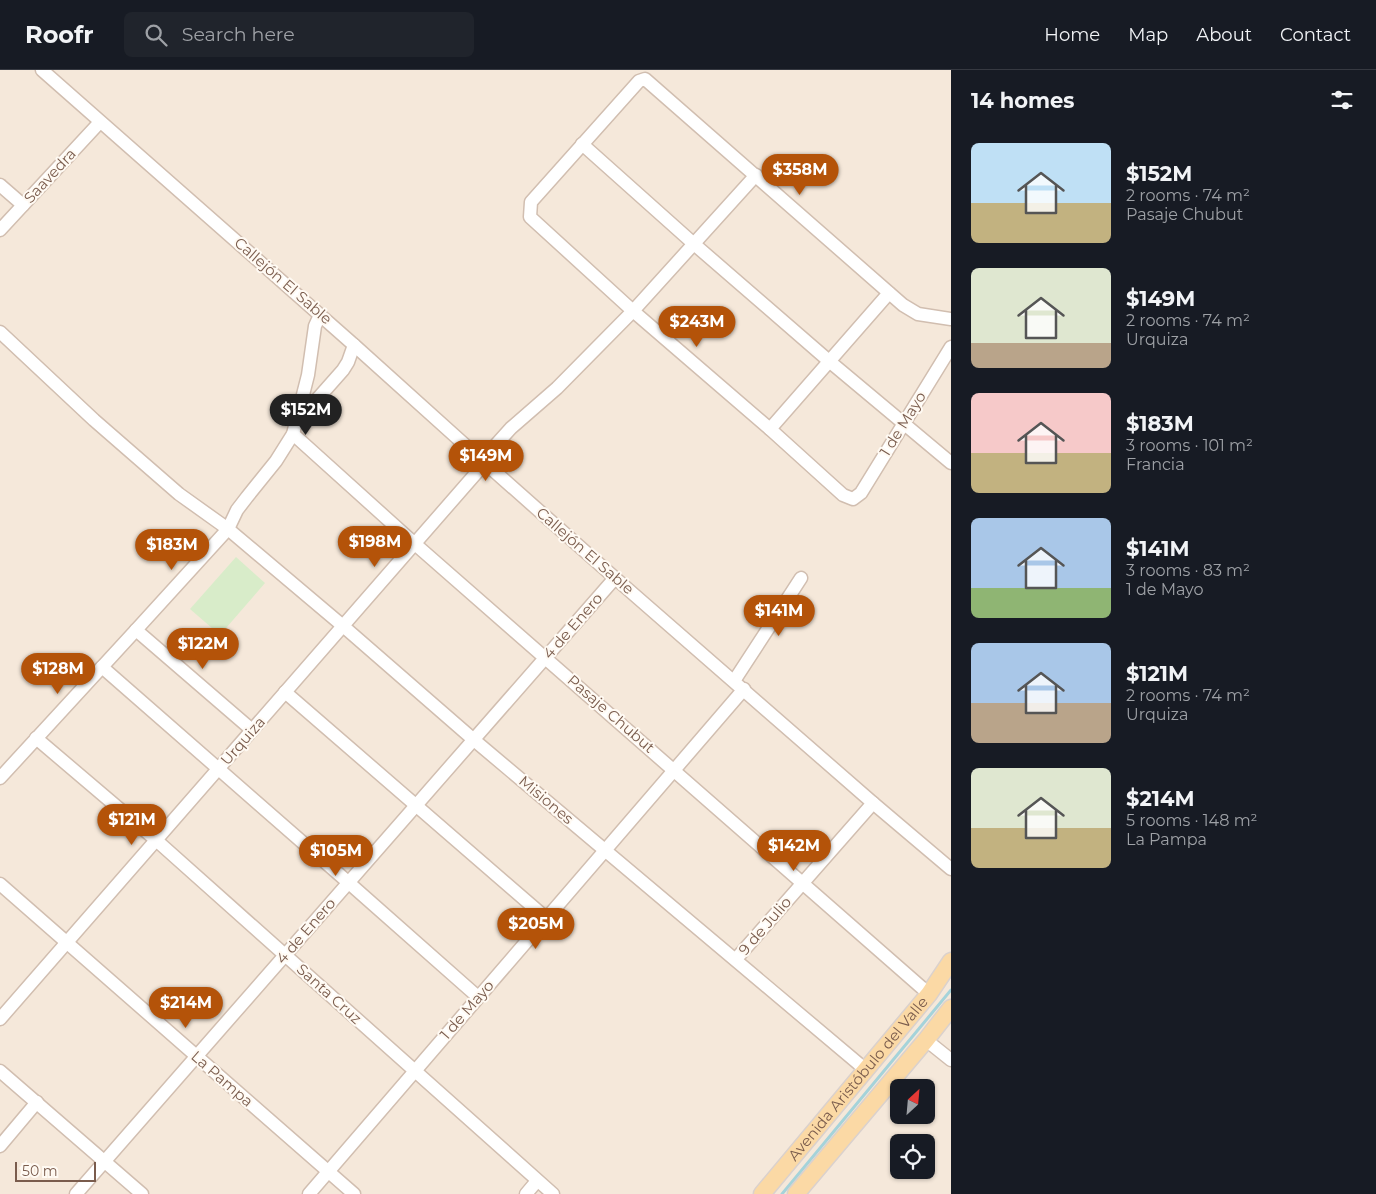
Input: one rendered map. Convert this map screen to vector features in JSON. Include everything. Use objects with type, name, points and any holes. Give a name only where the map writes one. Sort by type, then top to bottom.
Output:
[{"type":"main road","name":"Avenida Aristóbulo del Valle","points":[[762,1194],[929,994],[951,961]]},
{"type":"main road","name":"Avenida Aristóbulo del Valle","points":[[798,1193],[951,1008]]},
{"type":"street","name":"Callejón El Sable","points":[[42,70],[354,344],[615,578],[951,869]]},
{"type":"street","points":[[889,293],[770,429],[633,311],[530,218],[531,202],[639,80],[646,79],[903,305],[918,314],[951,319]]},
{"type":"street","name":"Saavedra","points":[[0,230],[100,122]]},
{"type":"street","points":[[582,144],[829,361],[951,463]]},
{"type":"street","name":"Urquiza","points":[[0,1019],[485,463],[493,448],[511,428],[557,388],[633,311],[756,175]]},
{"type":"street","points":[[0,185],[23,205]]},
{"type":"street","points":[[294,429],[308,375],[315,326],[320,315]]},
{"type":"street","name":"Misiones","points":[[0,332],[94,420],[180,494],[228,529],[474,740],[866,1070]]},
{"type":"street","points":[[2,772],[36,738],[228,529],[238,510],[276,460],[294,429],[348,362],[354,344]]},
{"type":"street","name":"1 de Mayo","points":[[770,429],[843,495],[853,499],[861,493],[951,347]]},
{"type":"street","name":"Pasaje Chubut","points":[[294,429],[415,544],[929,994]]},
{"type":"street","name":"4 de Enero","points":[[76,1194],[615,578]]},
{"type":"street","name":"1 de Mayo","points":[[309,1194],[674,770],[739,685],[801,578]]},
{"type":"street","points":[[136,630],[252,730]]},
{"type":"street","points":[[102,667],[478,997]]},
{"type":"street","points":[[286,692],[546,918]]},
{"type":"street","name":"Santa Cruz","points":[[36,738],[156,840],[553,1194]]},
{"type":"street","name":"9 de Julio","points":[[736,959],[873,803]]},
{"type":"street","name":"La Pampa","points":[[0,884],[354,1194]]},
{"type":"street","points":[[926,1040],[951,1060]]},
{"type":"street","points":[[0,1071],[142,1194]]},
{"type":"street","points":[[0,1146],[37,1102]]},
{"type":"street","points":[[526,1194],[538,1181]]},
{"type":"shaded area","points":[[0,70],[951,70],[951,1194],[0,1194]]},
{"type":"green space","points":[[236,557],[265,583],[220,635],[190,609]]},
{"type":"waterway","points":[[782,1194],[951,990]]}]
